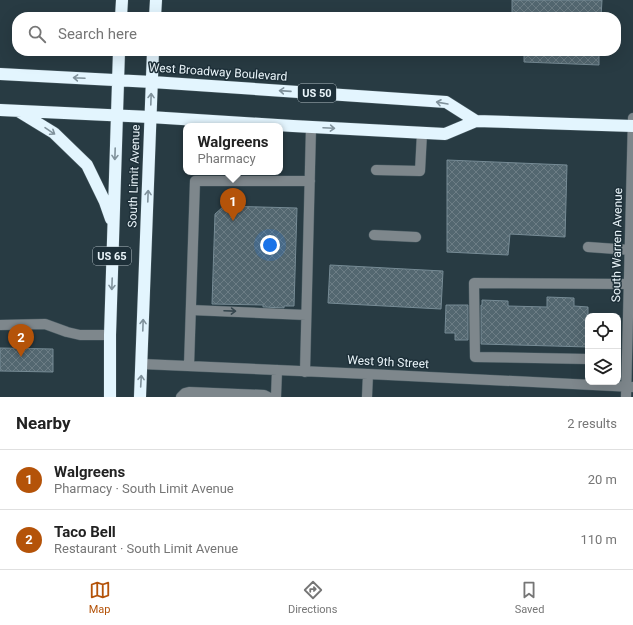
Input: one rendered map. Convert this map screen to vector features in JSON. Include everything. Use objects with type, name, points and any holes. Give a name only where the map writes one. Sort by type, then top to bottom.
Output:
[{"type":"highway","points":[[121,12],[122,0]]},
{"type":"highway","points":[[155,12],[156,0]]},
{"type":"highway","name":"South Limit Avenue","points":[[110,397],[110,335],[119,56]]},
{"type":"highway","name":"South Limit Avenue","points":[[140,397],[153,56]]},
{"type":"highway","name":"West Broadway Boulevard","points":[[0,74],[152,82],[446,102],[476,121]]},
{"type":"highway","points":[[0,110],[247,123]]},
{"type":"highway","points":[[17,110],[54,132],[87,165],[105,202],[113,224]]},
{"type":"highway","points":[[283,125],[446,134],[476,121],[633,126]]},
{"type":"street","name":"South Warren Avenue","points":[[628,390],[622,360],[629,284],[633,118]]},
{"type":"street","points":[[304,372],[311,127]]},
{"type":"street","points":[[376,170],[420,171],[422,133]]},
{"type":"street","points":[[189,366],[195,181],[310,181]]},
{"type":"street","points":[[374,235],[416,237]]},
{"type":"street","points":[[588,247],[630,250]]},
{"type":"street","points":[[585,359],[475,357],[474,283],[629,284]]},
{"type":"street","points":[[191,310],[306,315]]},
{"type":"street","points":[[0,325],[45,324],[80,335],[110,335]]},
{"type":"street","name":"West 9th Street","points":[[142,364],[368,374],[628,390]]},
{"type":"street","points":[[276,397],[277,370]]},
{"type":"street","points":[[367,397],[368,374]]},
{"type":"street","points":[[181,397],[185,393],[189,392],[264,395],[268,397]]},
{"type":"building","points":[[512,0],[602,0],[601,12],[512,12]]},
{"type":"building","points":[[524,56],[599,56],[599,65],[524,62]]},
{"type":"building","points":[[447,160],[567,165],[565,237],[510,234],[508,255],[447,252]]},
{"type":"building","points":[[224,206],[297,208],[294,306],[284,306],[284,308],[263,307],[263,305],[212,304],[215,214]]},
{"type":"building","points":[[330,265],[443,271],[441,309],[328,303]]},
{"type":"building","points":[[547,297],[574,298],[574,306],[588,307],[588,313],[585,313],[585,347],[481,344],[482,300],[508,301],[508,306],[547,307]]},
{"type":"building","points":[[446,305],[468,305],[468,340],[455,340],[455,333],[445,333]]},
{"type":"building","points":[[0,348],[53,349],[53,372],[0,371]]},
{"type":"place","name":"Walgreens","points":[[233,221]]},
{"type":"place","name":"Taco Bell","points":[[21,357]]}]
